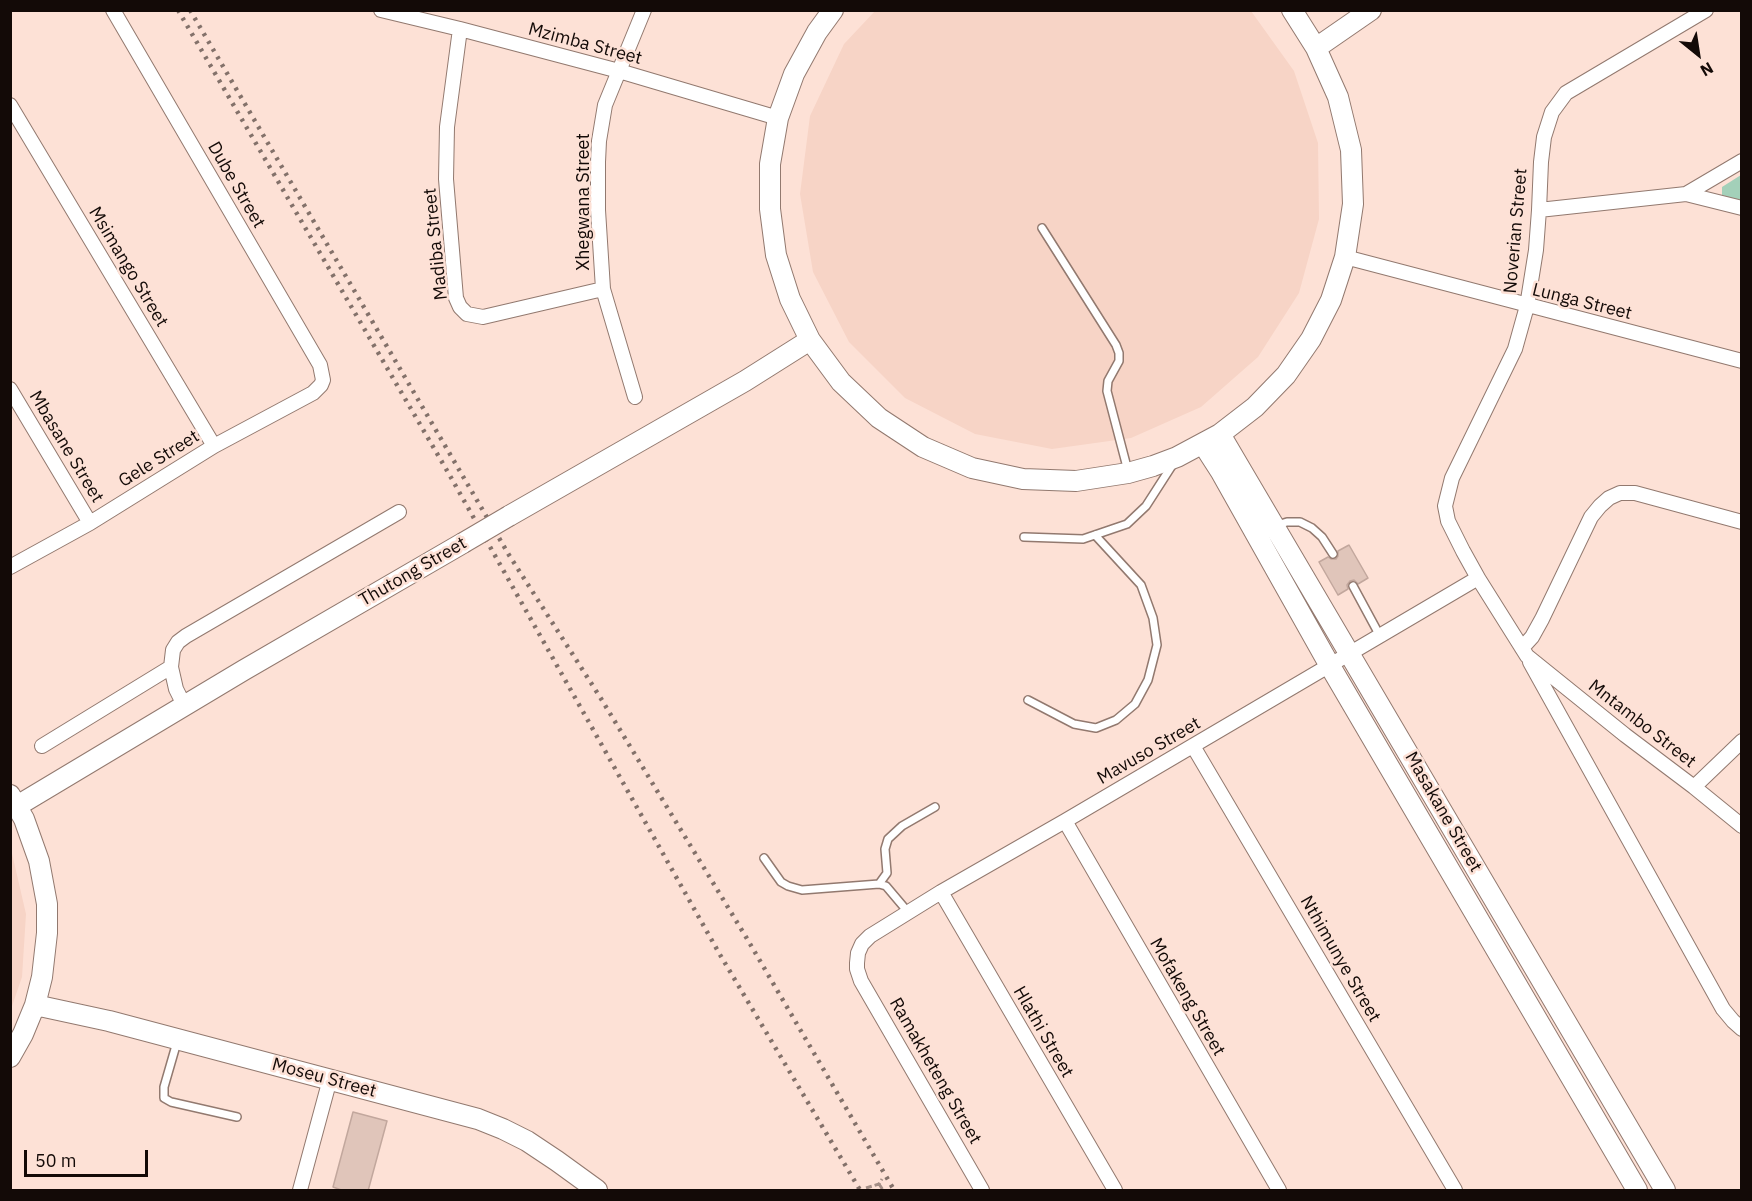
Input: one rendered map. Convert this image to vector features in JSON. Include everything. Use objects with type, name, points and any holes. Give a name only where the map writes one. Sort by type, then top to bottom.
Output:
[{"type":"street","name":"Dube Street","points":[[113,10],[320,365],[323,380]]},
{"type":"street","name":"Mzimba Street","points":[[381,10],[619,71],[778,118]]},
{"type":"street","name":"Xhegwana Street","points":[[635,397],[603,289],[598,210],[599,141],[604,105],[644,10]]},
{"type":"street","points":[[833,10],[817,32],[794,74],[778,118],[770,164],[770,209],[776,255],[790,299],[810,340],[841,382],[879,418],[923,447],[972,468],[1023,479],[1076,481],[1128,473],[1177,457],[1220,434],[1255,407],[1286,375],[1311,339],[1331,300],[1345,257],[1353,204],[1351,150],[1338,97],[1316,48],[1292,10]]},
{"type":"street","points":[[1316,48],[1371,10]]},
{"type":"street","name":"Noverian Street","points":[[1706,10],[1566,93],[1552,112],[1544,137],[1536,250],[1527,306],[1515,349],[1452,478],[1445,506],[1448,521],[1478,578],[1524,652],[1723,1009],[1742,1029]]},
{"type":"street","name":"Madiba Street","points":[[460,29],[447,127],[447,179],[456,298],[460,307],[466,314],[483,317],[603,289]]},
{"type":"street","name":"Msimango Street","points":[[10,105],[214,446]]},
{"type":"street","points":[[1686,194],[1742,161]]},
{"type":"street","points":[[1539,210],[1686,194],[1742,208]]},
{"type":"street","name":"Lunga Street","points":[[1345,257],[1742,361]]},
{"type":"street","name":"Thutong Street","points":[[14,801],[745,381],[810,340]]},
{"type":"street","name":"Gele Street","points":[[10,567],[90,523],[214,446],[313,393],[323,380]]},
{"type":"street","name":"Mbasane Street","points":[[10,389],[90,523]]},
{"type":"street","name":"Masakane Street","points":[[1220,434],[1665,1191]]},
{"type":"street","name":"Masakane Street","points":[[1203,444],[1637,1191]]},
{"type":"street","points":[[1524,652],[1591,517],[1609,498],[1620,493],[1635,494],[1742,522]]},
{"type":"street","points":[[184,705],[176,689],[171,667],[173,650],[178,642],[399,512]]},
{"type":"street","name":"Mavuso Street","points":[[857,969],[858,953],[862,944],[870,936],[908,912],[1478,578]]},
{"type":"street","name":"Mntambo Street","points":[[1524,652],[1625,735],[1742,826]]},
{"type":"street","points":[[42,746],[171,667]]},
{"type":"street","points":[[1694,787],[1742,741]]},
{"type":"street","name":"Nthimunye Street","points":[[1193,746],[1455,1191]]},
{"type":"street","points":[[10,1057],[35,1005],[45,963],[47,933],[46,904],[39,861],[14,801]]},
{"type":"street","name":"Mofakeng Street","points":[[1065,821],[1279,1191]]},
{"type":"street","name":"Hlathi Street","points":[[941,892],[1115,1191]]},
{"type":"street","name":"Ramakheteng Street","points":[[857,969],[861,981],[982,1191]]},
{"type":"street","name":"Moseu Street","points":[[35,1005],[109,1021],[489,1122],[538,1148],[597,1191]]},
{"type":"street","points":[[300,1191],[330,1079]]},
{"type":"lane","points":[[1042,228],[1119,353],[1119,361],[1108,381],[1107,391],[1128,473]]},
{"type":"lane","points":[[1024,537],[1083,539],[1127,524],[1146,506],[1177,457]]},
{"type":"lane","points":[[1275,526],[1287,522],[1300,522],[1312,528],[1322,537],[1333,554]]},
{"type":"lane","points":[[1028,700],[1074,724],[1096,728],[1116,720],[1135,704],[1148,680],[1156,645],[1153,618],[1141,585],[1095,535]]},
{"type":"lane","points":[[1353,586],[1380,636]]},
{"type":"lane","points":[[879,884],[887,873],[885,849],[888,839],[902,826],[935,807]]},
{"type":"lane","points":[[764,858],[781,882],[795,889],[879,884],[886,886],[908,912]]},
{"type":"lane","points":[[178,1039],[164,1088],[164,1098],[171,1102],[237,1117]]},
{"type":"path","points":[[866,1188],[879,1184],[882,1179]]},
{"type":"path","points":[[879,1184],[883,1191]]},
{"type":"shaded area","points":[[875,11],[1251,11],[1294,71],[1318,143],[1319,219],[1299,293],[1258,357],[1201,407],[1131,438],[1052,449],[975,434],[905,398],[849,342],[813,272],[800,194],[810,116],[844,44]]},
{"type":"shaded area","points":[[11,849],[26,914],[22,977],[11,1009]]},
{"type":"green space","points":[[1741,175],[1741,201],[1722,195],[1722,187]]},
{"type":"building","points":[[1349,545],[1368,578],[1358,584],[1354,580],[1350,581],[1347,585],[1348,589],[1338,595],[1319,562],[1328,557],[1336,559],[1338,551]]},
{"type":"building","points":[[353,1112],[387,1121],[368,1191],[344,1191],[333,1187]]},
{"type":"railway","points":[[178,10],[449,474],[719,953],[860,1190]]},
{"type":"railway","points":[[190,10],[509,555],[600,697],[746,937],[894,1190]]}]
